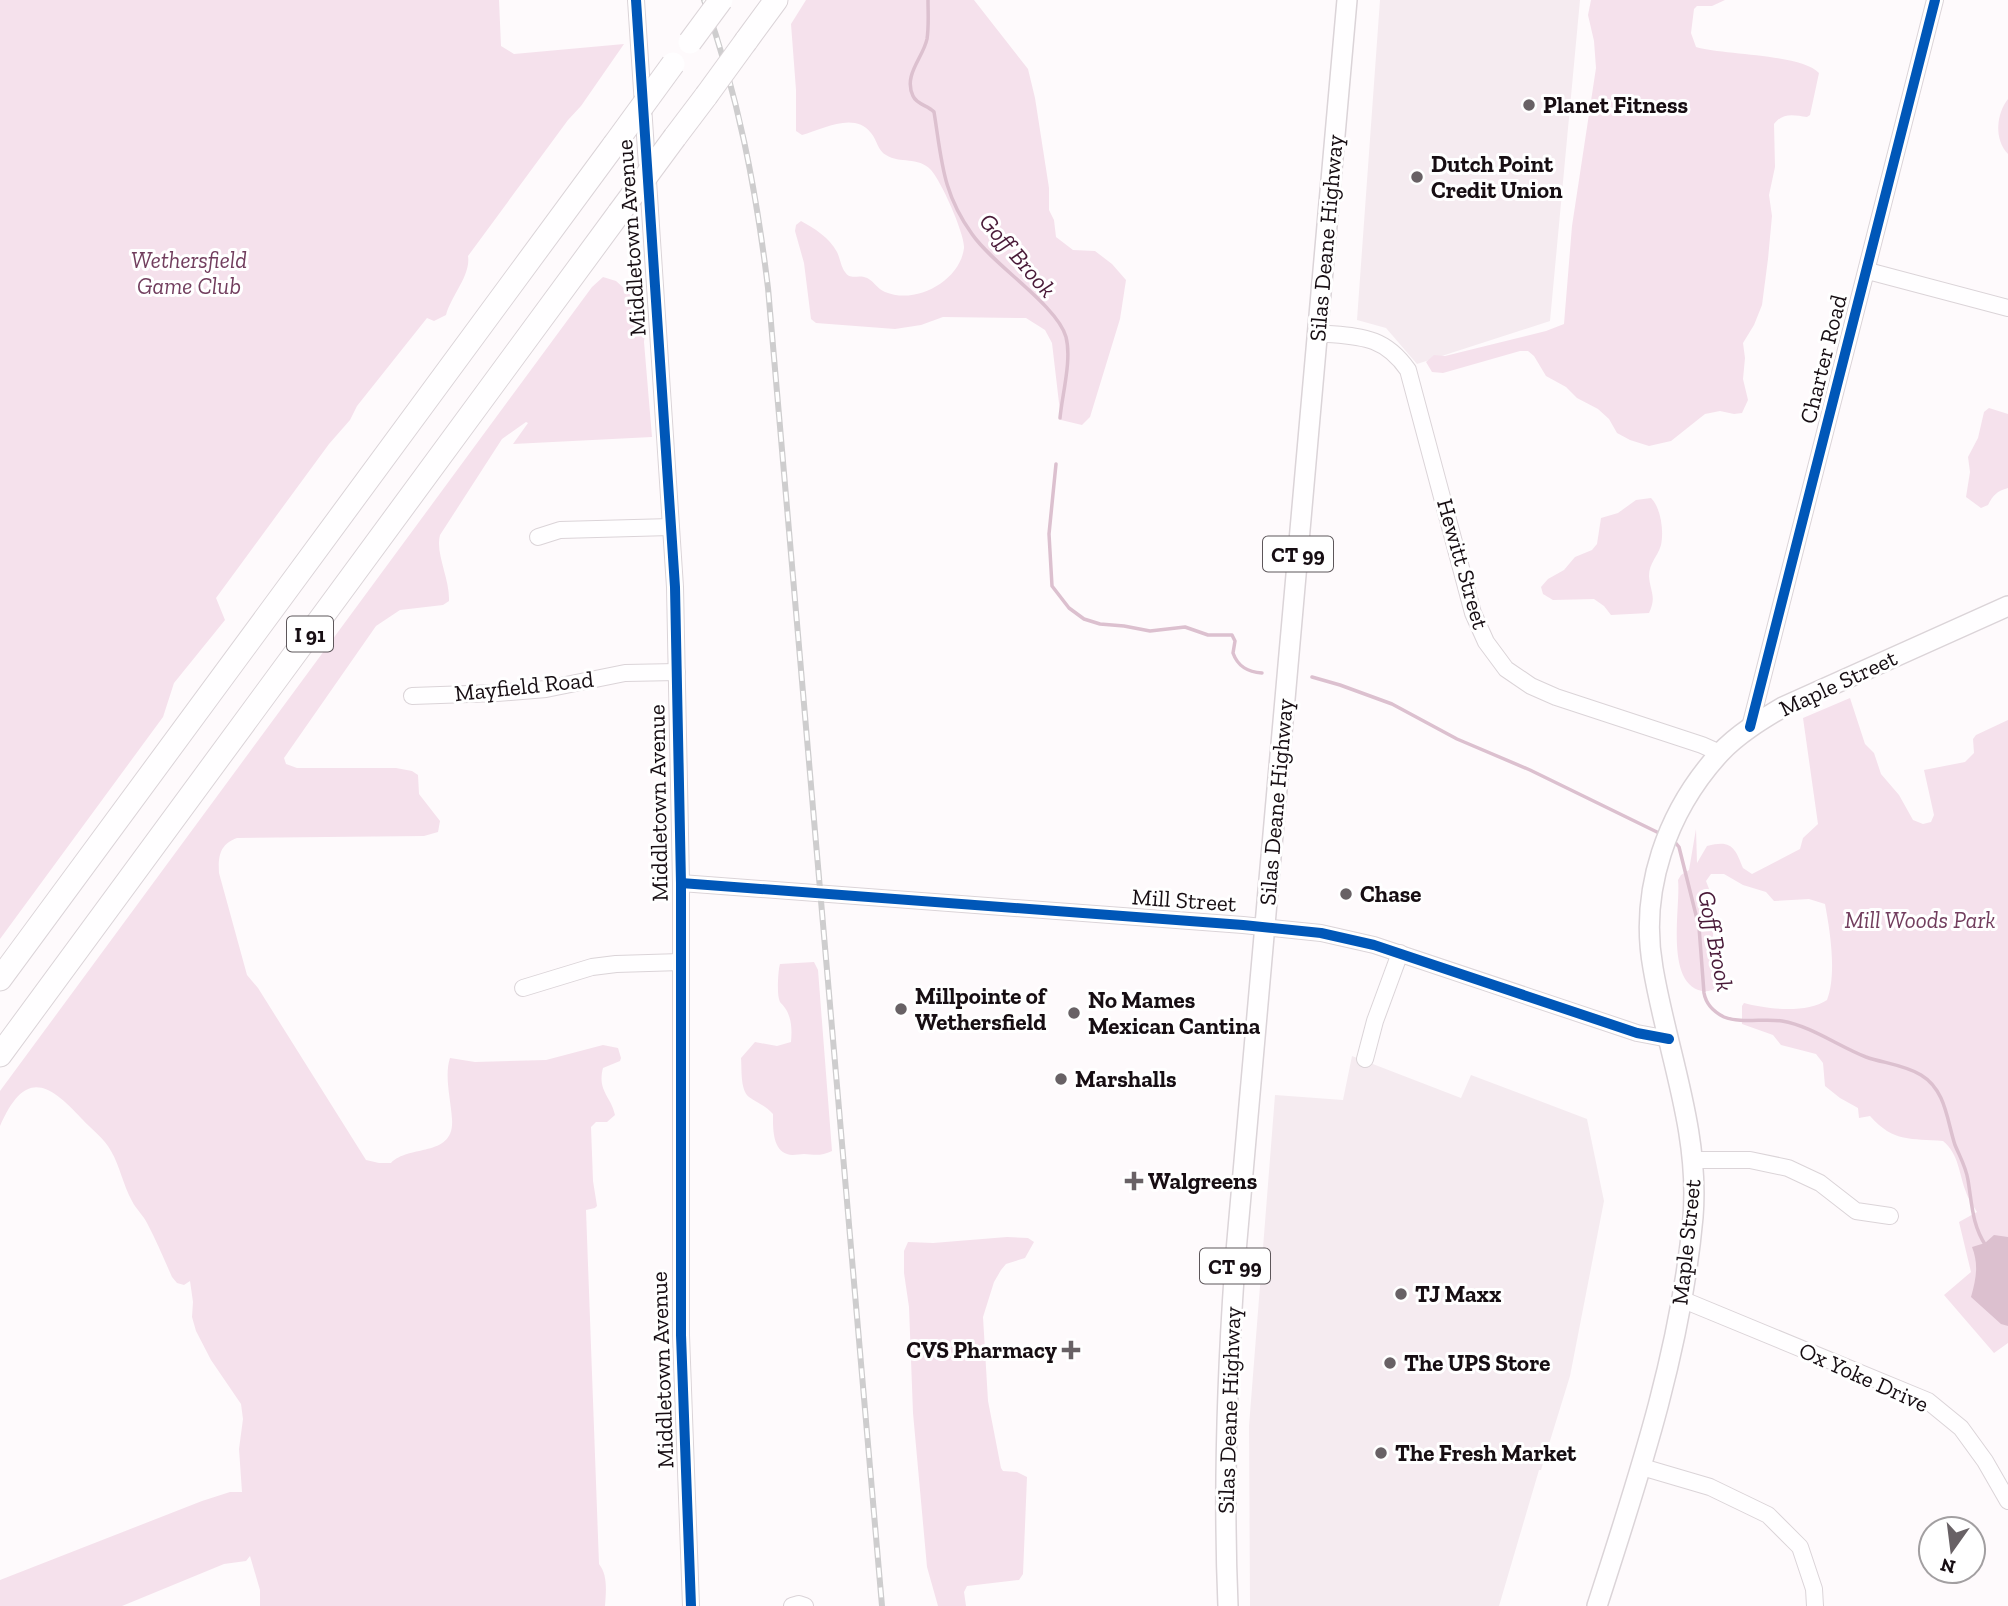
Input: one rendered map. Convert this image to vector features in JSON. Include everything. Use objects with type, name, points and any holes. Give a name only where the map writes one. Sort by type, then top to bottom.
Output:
[{"type":"highway","name":"I 91","points":[[0,979],[721,0]]},
{"type":"highway","name":"I 91","points":[[0,1055],[776,0]]},
{"type":"main road","name":"Silas Deane Highway","points":[[1228,1606],[1226,1521],[1230,1337],[1347,0]]},
{"type":"main road","name":"Maple Street","points":[[1597,1606],[1642,1468],[1671,1357],[1693,1215],[1694,1160],[1691,1138],[1653,965],[1650,930],[1651,897],[1666,838],[1683,803],[1720,753],[1750,727],[1783,707],[2008,606]]},
{"type":"street","name":"Middletown Avenue","points":[[635,0],[671,527],[677,673],[681,883],[681,1335],[691,1606]]},
{"type":"street","name":"Charter Road","points":[[1750,727],[1936,0]]},
{"type":"street","points":[[1868,271],[2008,308]]},
{"type":"street","name":"Hewitt Street","points":[[1318,333],[1376,341],[1387,346],[1408,370],[1474,613],[1486,642],[1506,669],[1531,686],[1556,697],[1720,753]]},
{"type":"street","points":[[538,537],[560,530],[671,527]]},
{"type":"street","name":"Mayfield Road","points":[[412,696],[546,689],[625,673],[677,673]]},
{"type":"street","name":"Mill Street","points":[[681,883],[1265,927],[1346,938],[1400,953],[1637,1033],[1669,1039]]},
{"type":"street","points":[[1365,1059],[1400,953]]},
{"type":"street","points":[[523,988],[592,967],[681,962]]},
{"type":"street","points":[[1694,1160],[1749,1160],[1788,1168],[1820,1183],[1856,1211],[1890,1216]]},
{"type":"street","name":"Ox Yoke Drive","points":[[1681,1299],[1928,1401],[1961,1429],[1985,1461],[2008,1501]]},
{"type":"street","points":[[1642,1468],[1710,1487],[1768,1515],[1800,1547],[1814,1589],[1815,1606]]},
{"type":"street","points":[[792,1606],[805,1606]]},
{"type":"shaded area","points":[[1380,0],[1580,0],[1550,321],[1417,364],[1386,328],[1357,320]]},
{"type":"shaded area","points":[[1352,1056],[1461,1098],[1471,1075],[1587,1119],[1604,1201],[1570,1376],[1499,1606],[1250,1606],[1249,1426],[1275,1095],[1343,1100]]},
{"type":"shaded area","points":[[1994,1235],[2008,1237],[2008,1326],[2001,1324],[1971,1297],[1976,1272],[1972,1247],[1985,1243]]},
{"type":"green space","name":"Wethersfield Game Club","points":[[0,0],[499,0],[501,46],[514,54],[624,44],[581,106],[468,256],[467,271],[446,315],[434,321],[427,318],[357,406],[350,420],[329,444],[216,598],[225,620],[174,683],[163,717],[0,939]]},
{"type":"green space","points":[[806,0],[974,0],[1028,69],[1049,188],[1049,210],[1054,220],[1056,237],[1073,250],[1095,251],[1112,264],[1126,280],[1120,319],[1090,417],[1082,425],[1061,420],[1052,343],[1045,330],[1026,318],[943,317],[921,325],[895,329],[816,323],[811,319],[804,263],[795,231],[796,225],[801,221],[830,242],[847,274],[851,277],[867,278],[882,291],[897,295],[923,292],[945,280],[961,260],[964,248],[961,231],[946,196],[926,166],[886,155],[871,133],[856,123],[838,124],[802,135],[796,131],[791,24]]},
{"type":"green space","points":[[1591,0],[1725,0],[1712,6],[1697,6],[1694,9],[1691,33],[1696,47],[1796,62],[1819,73],[1810,115],[1785,116],[1774,124],[1775,167],[1769,195],[1772,216],[1762,305],[1743,343],[1743,379],[1748,400],[1742,413],[1720,411],[1705,414],[1671,441],[1649,446],[1617,433],[1609,419],[1598,409],[1546,376],[1528,351],[1443,373],[1432,372],[1426,362],[1434,355],[1445,356],[1564,324],[1572,226],[1596,68],[1588,15]]},
{"type":"green space","points":[[2008,99],[2008,154],[2000,142],[1998,127],[2001,112]]},
{"type":"green space","points":[[639,272],[642,311],[646,321],[644,342],[652,437],[513,444],[528,423],[526,422],[502,439],[440,535],[439,550],[449,601],[443,605],[400,610],[376,626],[284,758],[286,764],[297,768],[396,768],[412,771],[418,775],[419,794],[440,821],[438,832],[424,836],[237,838],[224,847],[219,867],[247,975],[258,988],[366,1160],[391,1163],[399,1157],[439,1145],[446,1140],[451,1131],[452,1119],[448,1080],[450,1058],[475,1062],[546,1060],[603,1045],[618,1048],[620,1061],[603,1068],[602,1076],[603,1088],[615,1115],[607,1122],[596,1122],[591,1127],[597,1206],[586,1210],[599,1564],[605,1578],[605,1606],[260,1606],[260,1590],[250,1556],[246,1561],[224,1564],[122,1606],[0,1606],[0,1580],[202,1501],[230,1492],[242,1492],[239,1449],[243,1419],[241,1404],[211,1360],[196,1331],[192,1317],[190,1281],[184,1285],[177,1283],[172,1277],[147,1223],[129,1195],[108,1146],[70,1106],[48,1090],[38,1087],[28,1089],[19,1096],[0,1126],[0,1091],[592,287],[603,277],[616,281],[626,290]]},
{"type":"green space","points":[[1989,408],[2008,414],[2008,488],[1998,492],[1988,505],[1981,508],[1966,497],[1970,472],[1968,457],[1978,438],[1984,412]]},
{"type":"green space","points":[[1651,498],[1661,520],[1662,533],[1661,545],[1649,571],[1653,598],[1649,613],[1611,615],[1594,599],[1553,600],[1543,594],[1541,587],[1548,579],[1564,570],[1575,557],[1592,550],[1597,544],[1601,518],[1618,513],[1636,500]]},
{"type":"green space","name":"Mill Woods Park","points":[[1850,698],[1865,744],[1874,753],[1881,774],[1899,795],[1913,820],[1923,824],[1931,822],[1934,815],[1924,770],[1965,762],[1974,753],[1973,739],[1976,735],[2008,720],[2008,1343],[1994,1353],[1944,1295],[1971,1272],[1959,1222],[1977,1212],[1967,1195],[1955,1158],[1948,1146],[1943,1141],[1904,1138],[1887,1131],[1870,1116],[1859,1118],[1858,1108],[1825,1086],[1823,1063],[1816,1054],[1781,1045],[1773,1035],[1742,1024],[1744,1003],[1798,1009],[1827,1000],[1832,965],[1825,904],[1809,899],[1774,901],[1766,892],[1743,885],[1724,874],[1711,874],[1706,881],[1714,902],[1713,937],[1724,964],[1725,979],[1712,990],[1702,991],[1690,985],[1678,959],[1678,880],[1689,870],[1696,829],[1697,863],[1707,846],[1727,845],[1735,850],[1743,868],[1752,874],[1800,849],[1803,838],[1818,824],[1803,718]]},
{"type":"green space","points":[[814,962],[818,970],[832,1151],[818,1155],[791,1155],[778,1147],[773,1131],[773,1114],[746,1094],[741,1058],[755,1042],[777,1046],[791,1042],[790,1020],[778,996],[780,964]]},
{"type":"green space","points":[[1007,1237],[1028,1238],[1034,1242],[1025,1258],[1006,1264],[1001,1270],[994,1282],[983,1317],[988,1401],[1001,1468],[1003,1471],[1017,1472],[1027,1477],[1023,1574],[1019,1580],[967,1586],[964,1592],[966,1606],[938,1606],[927,1567],[913,1413],[904,1251],[908,1242],[933,1243]]},
{"type":"waterway","name":"Goff Brook","points":[[928,0],[927,39],[910,81],[913,96],[934,112],[945,176],[962,219],[994,259],[1050,312],[1066,337],[1067,367],[1060,418]]},
{"type":"waterway","name":"Goff Brook","points":[[1056,464],[1049,534],[1052,586],[1069,608],[1084,619],[1100,624],[1150,631],[1185,627],[1208,635],[1232,635],[1235,641],[1233,653],[1238,662],[1248,670],[1262,673]]},
{"type":"waterway","name":"Goff Brook","points":[[1312,677],[1392,704],[1457,739],[1530,770],[1661,834]]},
{"type":"waterway","name":"Goff Brook","points":[[1674,841],[1679,847],[1699,927],[1704,993],[1709,1004],[1717,1013],[1731,1019],[1782,1021],[1803,1027],[1866,1057],[1901,1066],[1929,1081],[1941,1097],[1967,1175],[1975,1222],[1986,1246]]},
{"type":"railway","points":[[704,0],[736,106],[758,214],[768,288],[882,1606]]},
{"type":"cycle path","points":[[636,0],[675,587],[681,883],[681,1335],[691,1606]]},
{"type":"cycle path","points":[[1750,727],[1935,0]]},
{"type":"cycle path","points":[[681,883],[1321,933],[1374,945],[1637,1033],[1669,1039]]},
{"type":"place","name":"Planet Fitness","points":[[1529,105]]},
{"type":"place","name":"Dutch Point Credit Union","points":[[1417,177]]},
{"type":"place","name":"Chase","points":[[1346,894]]},
{"type":"place","name":"Millpointe of Wethersfield","points":[[901,1009]]},
{"type":"place","name":"No Mames Mexican Cantina","points":[[1074,1013]]},
{"type":"place","name":"Marshalls","points":[[1061,1079]]},
{"type":"place","name":"Walgreens","points":[[1134,1181]]},
{"type":"place","name":"TJ Maxx","points":[[1401,1294]]},
{"type":"place","name":"CVS Pharmacy","points":[[1071,1350]]},
{"type":"place","name":"The UPS Store","points":[[1390,1363]]},
{"type":"place","name":"The Fresh Market","points":[[1381,1453]]}]
